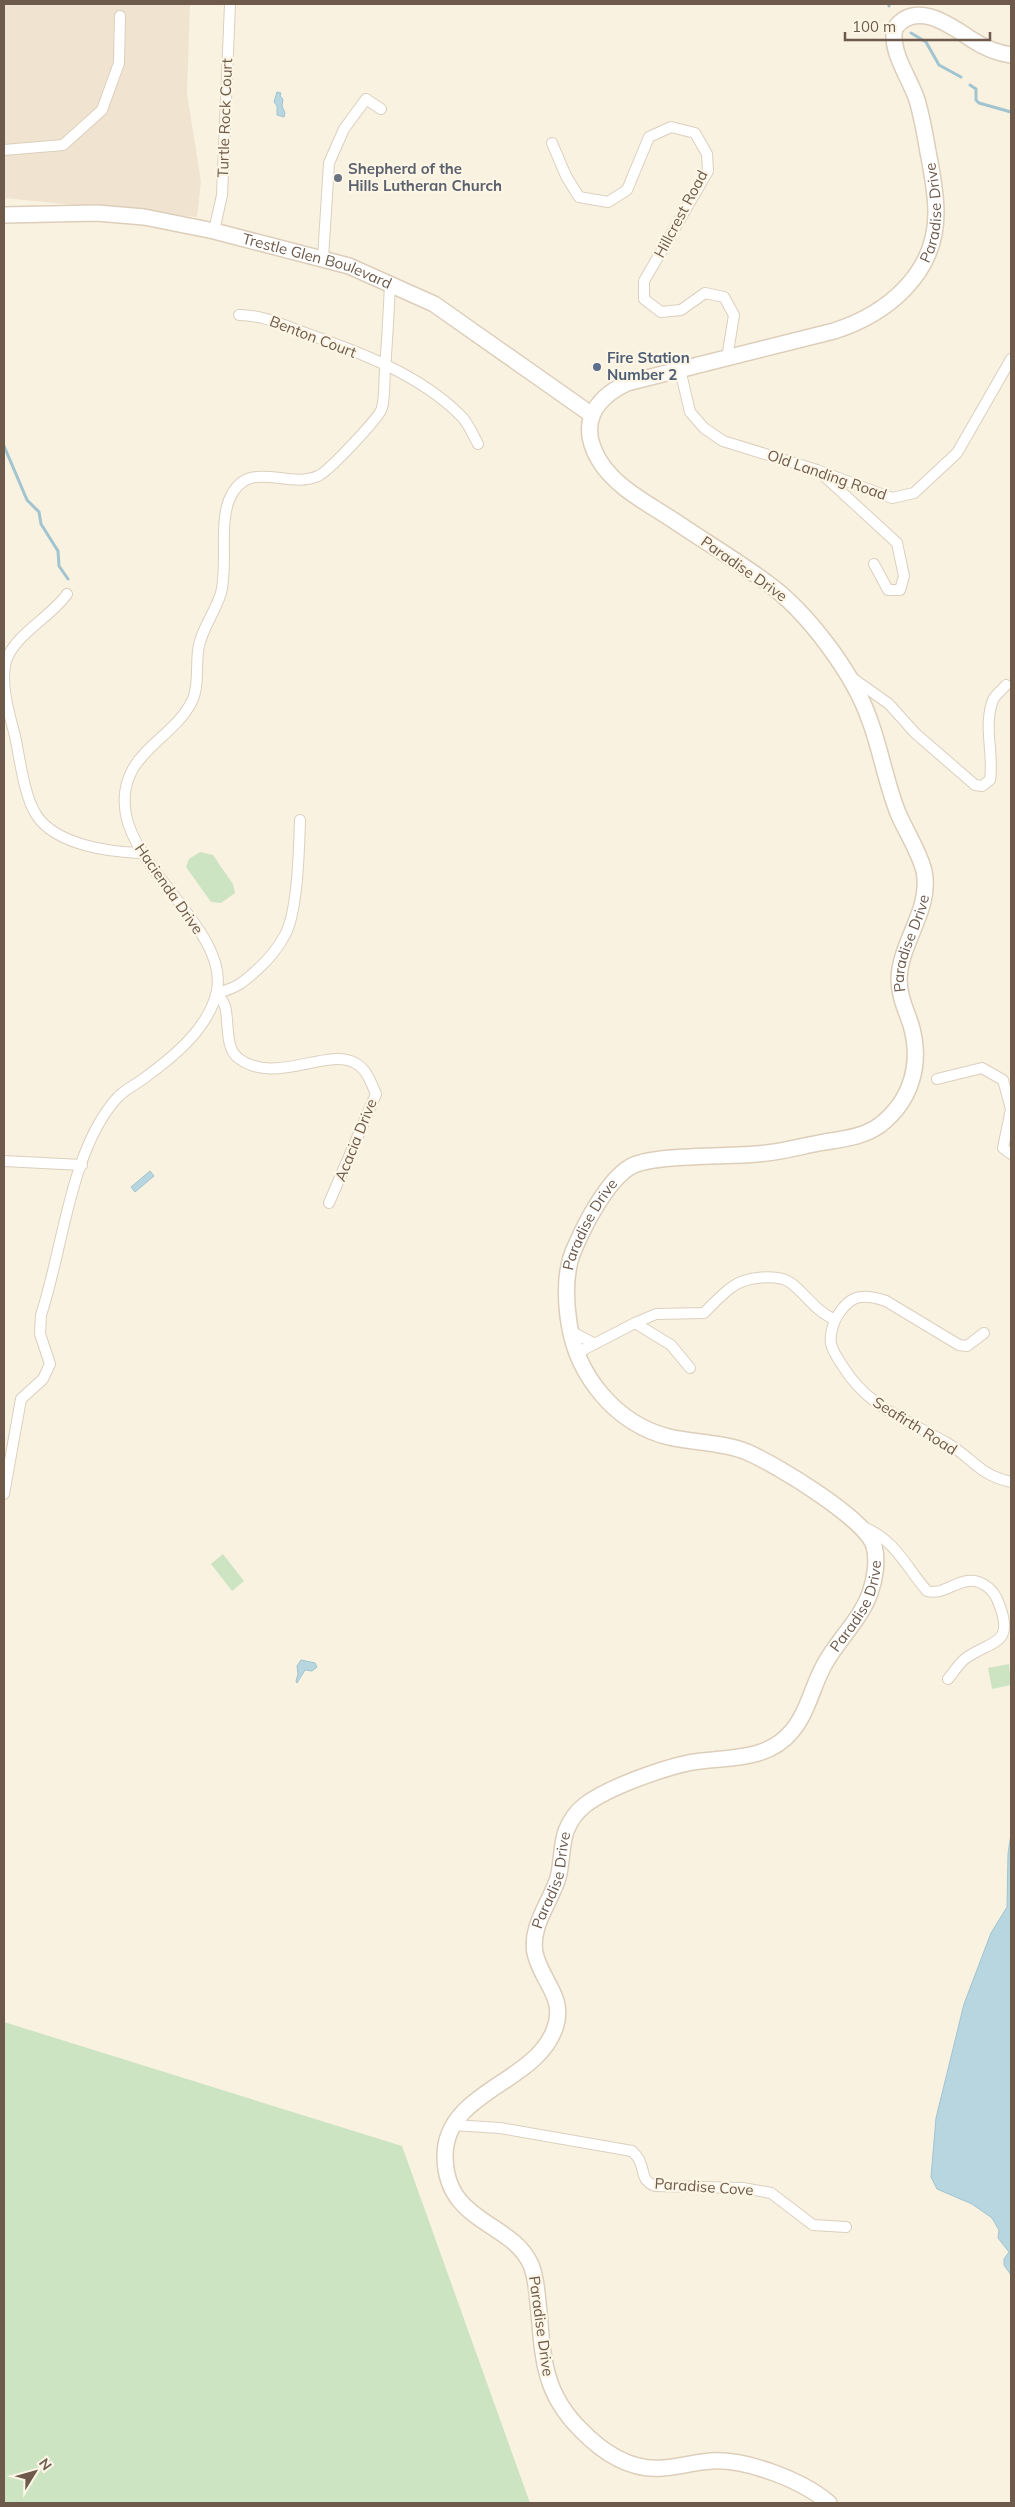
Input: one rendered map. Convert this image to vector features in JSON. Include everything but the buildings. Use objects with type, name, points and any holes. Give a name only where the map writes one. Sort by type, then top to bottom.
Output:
[{"type":"street","name":"Turtle Rock Court","points":[[214,231],[222,195],[230,4]]},
{"type":"street","name":"Paradise Drive","points":[[829,2503],[816,2492],[796,2482],[726,2461],[714,2460],[654,2469],[633,2465],[612,2456],[582,2431],[558,2403],[549,2383],[542,2350],[536,2284],[528,2260],[517,2245],[472,2214],[452,2186],[445,2155],[446,2144],[453,2125],[467,2108],[519,2072],[537,2056],[556,2027],[557,2002],[537,1961],[534,1950],[535,1936],[556,1883],[564,1840],[570,1822],[577,1813],[594,1799],[655,1773],[690,1763],[757,1754],[777,1745],[786,1738],[800,1718],[826,1662],[860,1613],[870,1593],[876,1557],[871,1538],[863,1527],[833,1505],[754,1455],[725,1445],[667,1436],[634,1421],[600,1393],[590,1380],[577,1354],[570,1331],[567,1285],[570,1257],[608,1190],[630,1166],[657,1159],[768,1154],[859,1136],[887,1118],[910,1087],[914,1076],[917,1052],[902,1002],[899,978],[903,958],[925,893],[924,874],[898,814],[868,714],[850,677],[789,600],[765,581],[638,496],[613,476],[599,459],[592,444],[590,428],[592,415],[602,399],[618,387],[637,379],[824,334],[862,321],[886,307],[902,294],[921,266],[932,240],[936,208],[930,161],[920,110],[894,42],[896,28],[901,20],[913,12],[932,13],[982,46],[1011,55]]},
{"type":"street","points":[[4,150],[63,145],[102,110],[119,62],[120,16]]},
{"type":"street","points":[[323,258],[329,163],[344,129],[366,99],[381,109]]},
{"type":"street","name":"Hillcrest Road","points":[[552,143],[566,176],[579,197],[608,202],[627,190],[649,137],[671,126],[695,133],[707,154],[708,171],[644,281],[644,299],[661,312],[682,310],[705,292],[724,298],[734,315],[727,358]]},
{"type":"street","name":"Trestle Glen Boulevard","points":[[4,214],[97,213],[128,215],[214,231],[349,266],[390,282],[443,310],[592,415]]},
{"type":"street","name":"Hacienda Drive","points":[[4,1494],[21,1399],[43,1379],[50,1364],[40,1334],[41,1315],[82,1165],[93,1132],[118,1096],[186,1043],[205,1019],[217,993],[218,979],[207,943],[141,853],[129,828],[125,810],[127,784],[140,757],[180,717],[192,701],[196,689],[198,648],[220,596],[223,582],[226,510],[231,496],[239,484],[251,476],[298,478],[318,476],[334,463],[382,410],[390,282]]},
{"type":"street","name":"Benton Court","points":[[239,316],[256,315],[386,365],[420,384],[461,416],[478,444]]},
{"type":"street","name":"Old Landing Road","points":[[680,369],[690,412],[704,428],[723,441],[817,470],[892,498],[914,494],[957,453],[1011,359]]},
{"type":"street","points":[[817,470],[897,542],[904,576],[900,590],[888,590],[874,564]]},
{"type":"street","points":[[67,594],[55,609],[9,645],[6,660],[4,673],[6,712],[30,802],[37,817],[63,837],[108,852],[141,853]]},
{"type":"street","points":[[850,677],[889,704],[915,733],[975,785],[982,786],[990,780],[992,773],[988,740],[993,699],[1006,685]]},
{"type":"street","points":[[217,993],[235,989],[248,979],[265,962],[286,934],[292,911],[300,820]]},
{"type":"street","name":"Acacia Drive","points":[[217,993],[224,1004],[230,1039],[235,1055],[250,1066],[273,1069],[337,1060],[355,1062],[368,1076],[376,1094],[330,1203]]},
{"type":"street","points":[[937,1079],[982,1068],[1004,1080],[1010,1109],[1003,1148],[1011,1154]]},
{"type":"street","points":[[4,1161],[82,1165]]},
{"type":"street","points":[[577,1354],[656,1314],[704,1313],[734,1286],[750,1280],[781,1277],[791,1283],[813,1307],[835,1320],[847,1301],[858,1297],[873,1296],[886,1300],[959,1345],[967,1346],[984,1334]]},
{"type":"street","name":"Seafirth Road","points":[[835,1320],[829,1335],[832,1350],[850,1378],[861,1390],[881,1408],[949,1444],[987,1475],[1011,1482]]},
{"type":"street","points":[[635,1323],[671,1345],[690,1368]]},
{"type":"street","points":[[570,1331],[595,1344]]},
{"type":"street","points":[[863,1527],[877,1532],[894,1546],[927,1591],[939,1591],[960,1582],[973,1581],[988,1587],[998,1600],[1004,1623],[1002,1636],[994,1644],[966,1658],[948,1679]]},
{"type":"street","name":"Paradise Cove","points":[[453,2125],[500,2128],[632,2151],[640,2162],[642,2174],[647,2182],[654,2186],[743,2188],[771,2193],[813,2225],[846,2227]]},
{"type":"shaded area","points":[[4,4],[190,4],[187,94],[201,181],[197,217],[4,198]]},
{"type":"green space","points":[[200,852],[213,855],[233,884],[235,893],[221,903],[211,902],[186,867],[189,859]]},
{"type":"green space","points":[[223,1554],[244,1581],[232,1591],[211,1564]]},
{"type":"green space","points":[[1009,1664],[1011,1685],[992,1689],[988,1668]]},
{"type":"green space","points":[[4,2022],[402,2146],[530,2503],[4,2503]]},
{"type":"water","points":[[277,92],[281,93],[280,96],[283,99],[284,117],[277,115],[277,106],[274,102]]},
{"type":"water","points":[[150,1171],[154,1176],[135,1192],[131,1187]]},
{"type":"water","points":[[301,1660],[315,1663],[317,1667],[312,1671],[305,1670],[297,1683],[297,1666]]},
{"type":"water","points":[[1011,1833],[1011,2275],[1004,2265],[1004,2259],[1009,2252],[998,2238],[999,2230],[992,2218],[972,2204],[937,2189],[931,2177],[936,2118],[964,2004],[991,1933],[1007,1907],[1008,1854]]},
{"type":"waterway","points":[[911,33],[926,42],[939,65],[961,77]]},
{"type":"waterway","points":[[970,85],[976,89],[976,100],[979,103],[1011,112]]},
{"type":"waterway","points":[[4,446],[27,500],[39,512],[41,524],[58,551],[59,566],[68,579]]},
{"type":"place","name":"Shepherd of the Hills Lutheran Church","points":[[338,178]]},
{"type":"place","name":"Fire Station Number 2","points":[[597,367]]}]
